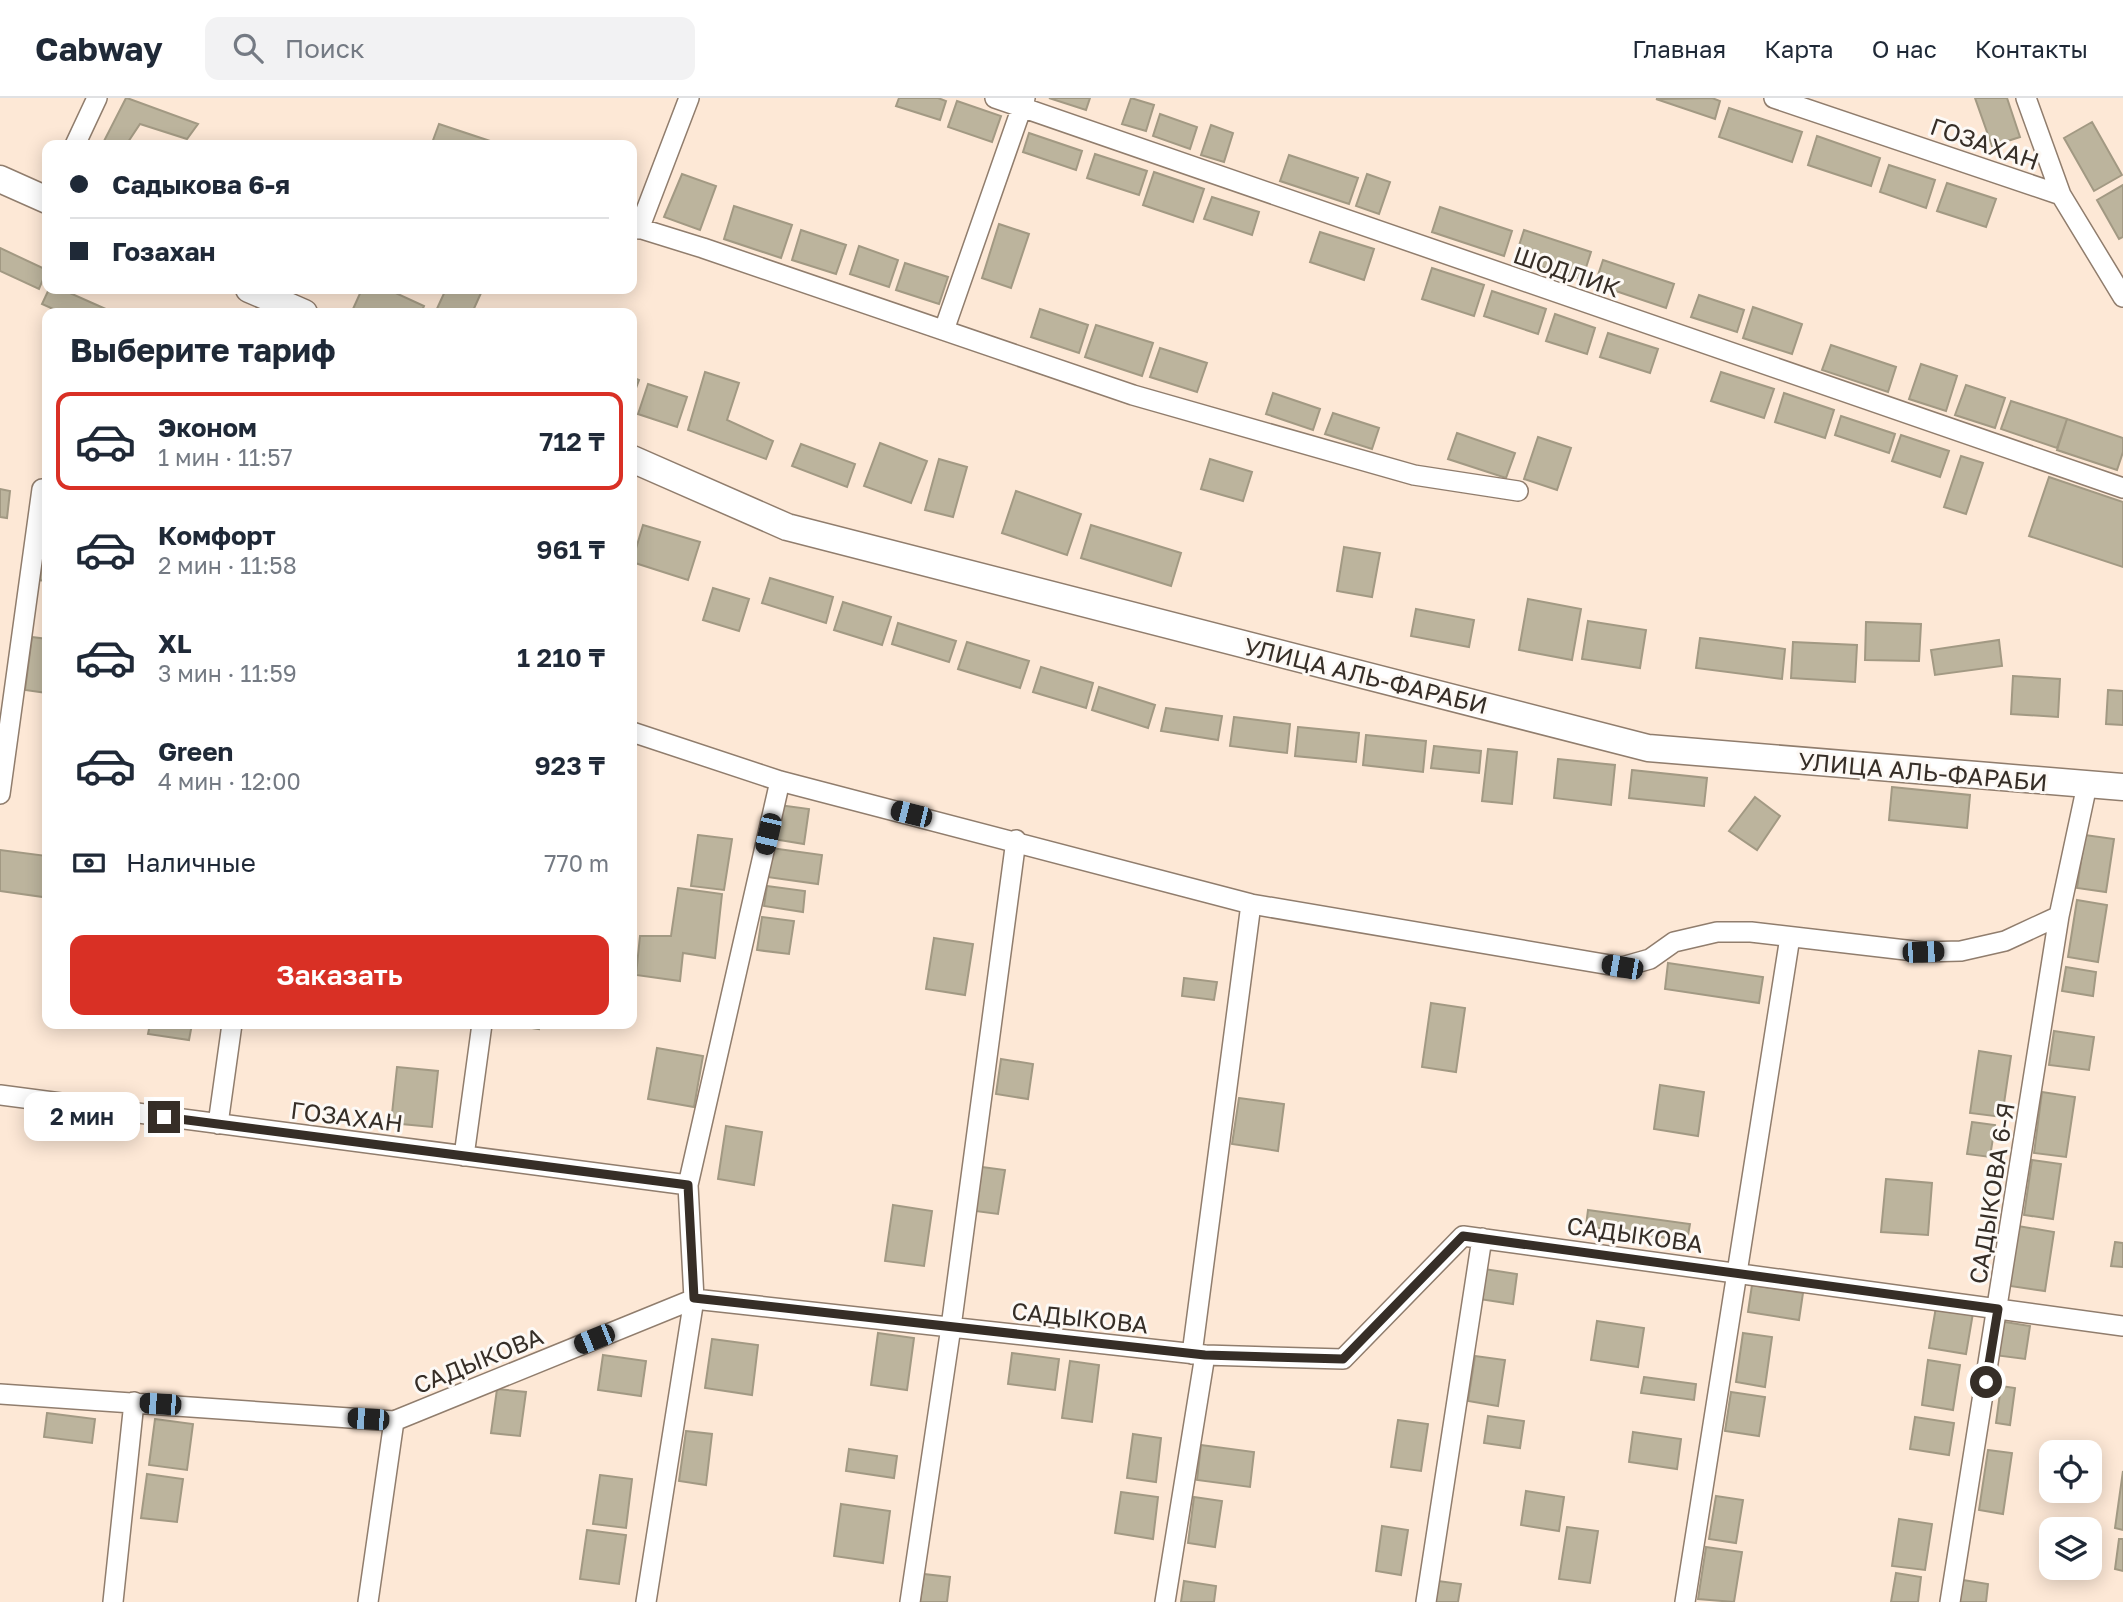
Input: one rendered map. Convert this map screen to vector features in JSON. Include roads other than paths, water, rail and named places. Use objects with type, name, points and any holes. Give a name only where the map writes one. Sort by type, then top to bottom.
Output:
[{"type":"main road","points":[[0,179],[42,198]]},
{"type":"main road","points":[[260,294],[293,308]]},
{"type":"main road","name":"УЛИЦА АЛЬ-ФАРАБИ","points":[[637,460],[787,527],[1648,748],[2123,787]]},
{"type":"street","points":[[77,140],[97,98]]},
{"type":"street","points":[[637,223],[689,98]]},
{"type":"street","name":"ШОДЛИК","points":[[995,98],[1024,102],[2123,488]]},
{"type":"street","name":"ГОЗАХАН","points":[[1774,98],[2061,195]]},
{"type":"street","points":[[2026,98],[2061,195],[2123,297]]},
{"type":"street","points":[[944,330],[1024,102]]},
{"type":"street","points":[[637,229],[1133,395],[1415,475],[1518,491]]},
{"type":"street","points":[[0,794],[42,489]]},
{"type":"street","points":[[637,734],[780,780],[1251,904],[1622,967],[1650,959],[1674,942],[1717,933],[1790,937],[1923,952],[1961,951],[2005,941],[2059,916]]},
{"type":"street","points":[[646,1602],[694,1298],[688,1185],[780,780]]},
{"type":"street","name":"САДЫКОВА 6-Я","points":[[1950,1602],[2059,916],[2087,785]]},
{"type":"street","points":[[910,1602],[951,1327],[1016,840]]},
{"type":"street","points":[[1166,1602],[1251,904]]},
{"type":"street","points":[[1685,1602],[1790,937]]},
{"type":"street","points":[[218,1124],[231,1029]]},
{"type":"street","points":[[464,1156],[481,1029]]},
{"type":"street","name":"ГОЗАХАН","points":[[0,1095],[688,1185]]},
{"type":"street","name":"САДЫКОВА","points":[[0,1394],[394,1421],[694,1298],[1198,1355],[1343,1359],[1463,1236],[2123,1326]]},
{"type":"street","points":[[1426,1602],[1482,1238]]},
{"type":"street","points":[[113,1602],[134,1402]]},
{"type":"street","points":[[368,1602],[394,1421]]}]
